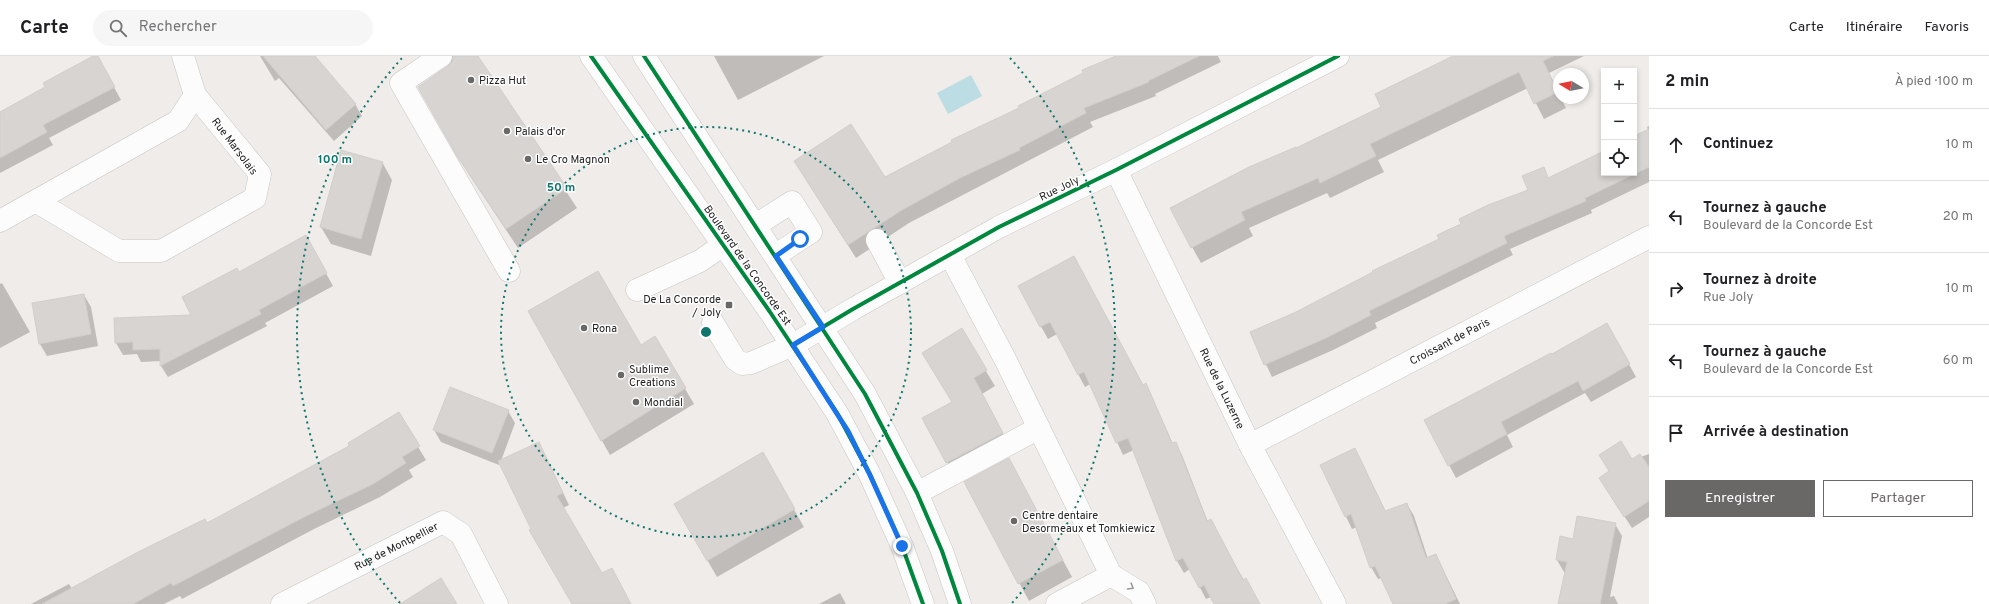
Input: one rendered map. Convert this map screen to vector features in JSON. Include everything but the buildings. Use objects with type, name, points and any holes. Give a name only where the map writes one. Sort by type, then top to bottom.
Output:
[{"type":"street","points":[[0,221],[37,202],[178,121],[196,95],[183,56]]},
{"type":"street","points":[[441,56],[401,83],[509,271]]},
{"type":"street","name":"Boulevard de la Concorde Est","points":[[591,56],[793,345],[837,413],[870,475],[902,546],[924,604]]},
{"type":"street","points":[[644,56],[823,327],[873,407],[917,493],[942,551],[960,604]]},
{"type":"street","name":"Rue Joly","points":[[713,323],[735,359],[742,364],[751,363],[793,345],[999,227],[1116,170],[1338,56]]},
{"type":"street","name":"Rue Marsolais","points":[[37,202],[119,251],[162,251],[255,198],[260,174],[196,95]]},
{"type":"street","name":"Rue de la Luzerne","points":[[1116,170],[1250,445],[1335,604]]},
{"type":"street","points":[[756,225],[792,202],[811,232],[776,256]]},
{"type":"street","name":"Croissant de Paris","points":[[1250,445],[1649,238]]},
{"type":"street","points":[[877,240],[900,283]]},
{"type":"street","points":[[637,290],[700,261],[723,245]]},
{"type":"street","points":[[950,255],[1039,428],[1111,575],[1139,592],[1146,604]]},
{"type":"street","points":[[917,493],[1039,428]]},
{"type":"street","name":"Rue de Montpellier","points":[[282,604],[443,522],[461,534],[498,604]]},
{"type":"street","points":[[1057,604],[1111,575]]},
{"type":"water","points":[[971,75],[982,96],[948,114],[937,93]]},
{"type":"cycle path","points":[[591,56],[770,312],[837,413],[870,475],[902,546],[923,604]]},
{"type":"cycle path","points":[[644,56],[865,394],[917,493],[942,551],[960,604]]},
{"type":"cycle path","points":[[793,345],[853,309],[999,227],[1116,170],[1338,56]]},
{"type":"place","name":"Pizza Hut","points":[[471,80]]},
{"type":"place","name":"Palais d'or","points":[[507,131]]},
{"type":"place","name":"Le Cro Magnon","points":[[528,159]]},
{"type":"place","name":"De La Concorde / Joly","points":[[729,305]]},
{"type":"place","name":"Rona","points":[[584,328]]},
{"type":"place","name":"Sublime Creations","points":[[621,375]]},
{"type":"place","name":"Mondial","points":[[636,402]]},
{"type":"place","name":"Centre dentaire Desormeaux et Tomkiewicz","points":[[1014,521]]},
{"type":"route","points":[[800,239],[776,256],[823,327],[793,345],[848,431],[870,475],[902,546]]}]
